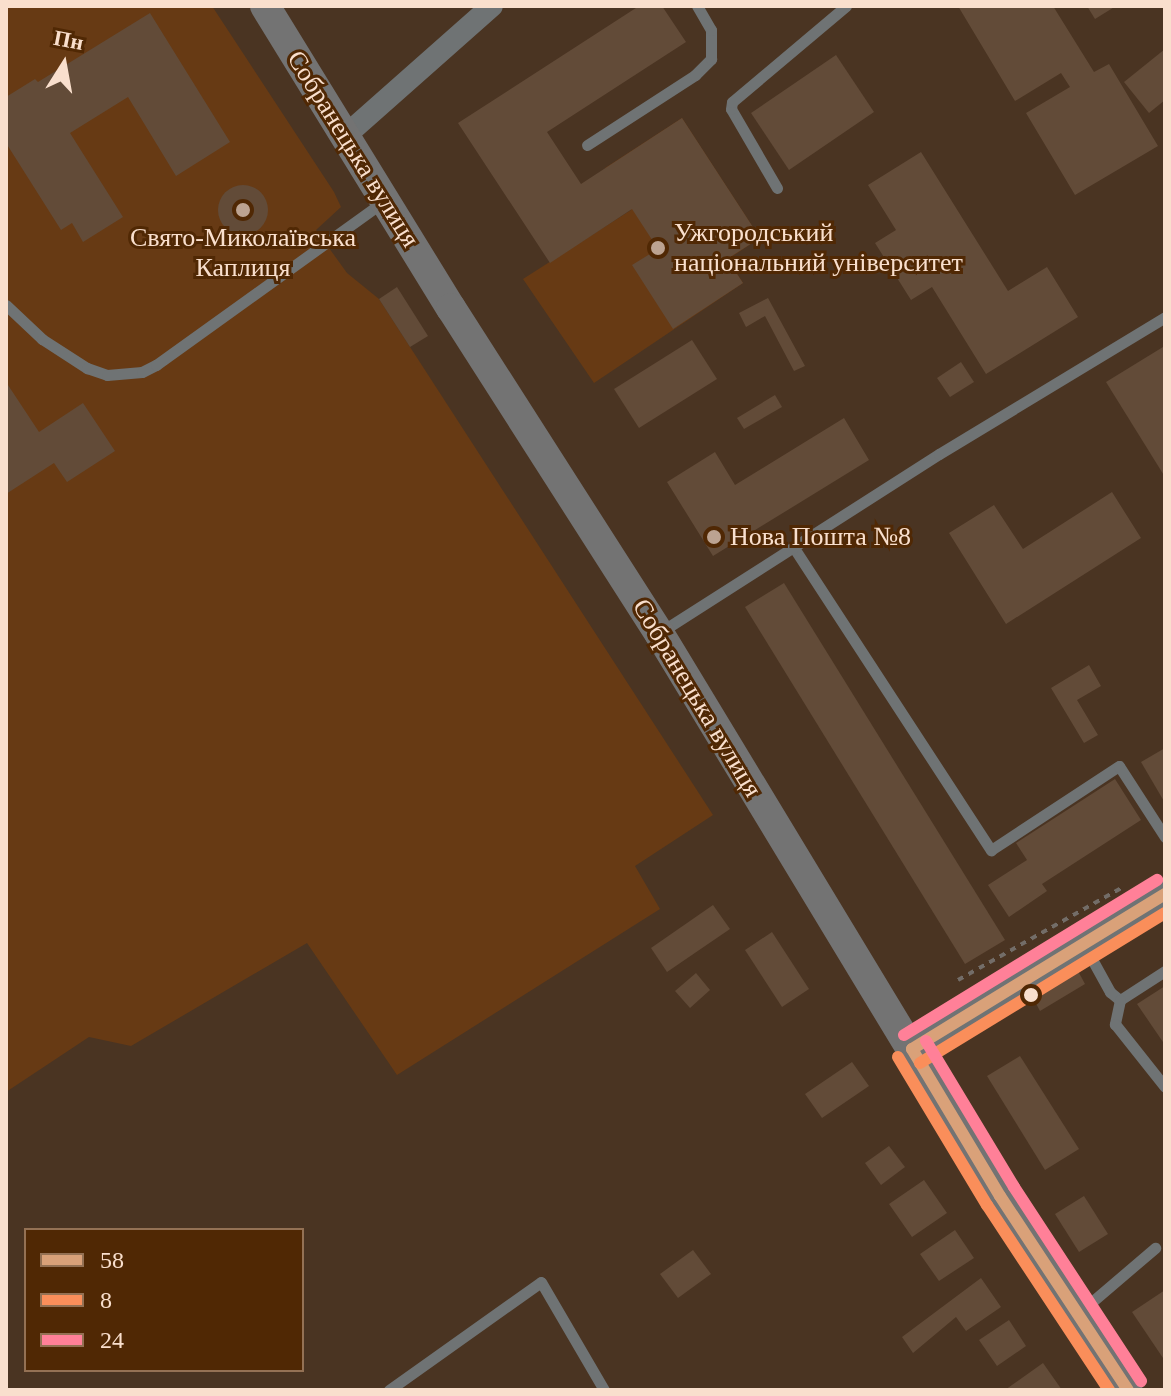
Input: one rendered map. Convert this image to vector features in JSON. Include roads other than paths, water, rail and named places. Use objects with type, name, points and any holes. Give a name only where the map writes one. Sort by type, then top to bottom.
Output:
[{"type":"main road","name":"Собранецька вулиця","points":[[265,6],[384,200],[659,633],[1119,1387]]},
{"type":"street","points":[[345,136],[492,6]]},
{"type":"street","points":[[912,1049],[1165,894]]},
{"type":"lane","points":[[587,145],[695,75],[711,59],[711,30],[697,6]]},
{"type":"lane","points":[[777,188],[731,109],[732,102],[846,6]]},
{"type":"lane","points":[[6,305],[42,339],[87,368],[107,375],[142,372],[156,365],[384,200]]},
{"type":"lane","points":[[659,633],[939,454],[1165,317]]},
{"type":"lane","points":[[794,548],[991,850],[1119,766],[1165,837]]},
{"type":"lane","points":[[1083,943],[1110,992],[1120,1000]]},
{"type":"lane","points":[[1165,971],[1120,1000],[1115,1024],[1165,1087]]},
{"type":"lane","points":[[1076,1314],[1155,1248]]},
{"type":"lane","points":[[389,1390],[541,1282],[604,1390]]},
{"type":"place","name":"Свято-Миколаївська Каплиця","points":[[243,210]]},
{"type":"place","name":"Ужгородський національний університет","points":[[658,248]]},
{"type":"place","name":"Нова Пошта №8","points":[[714,537]]}]
